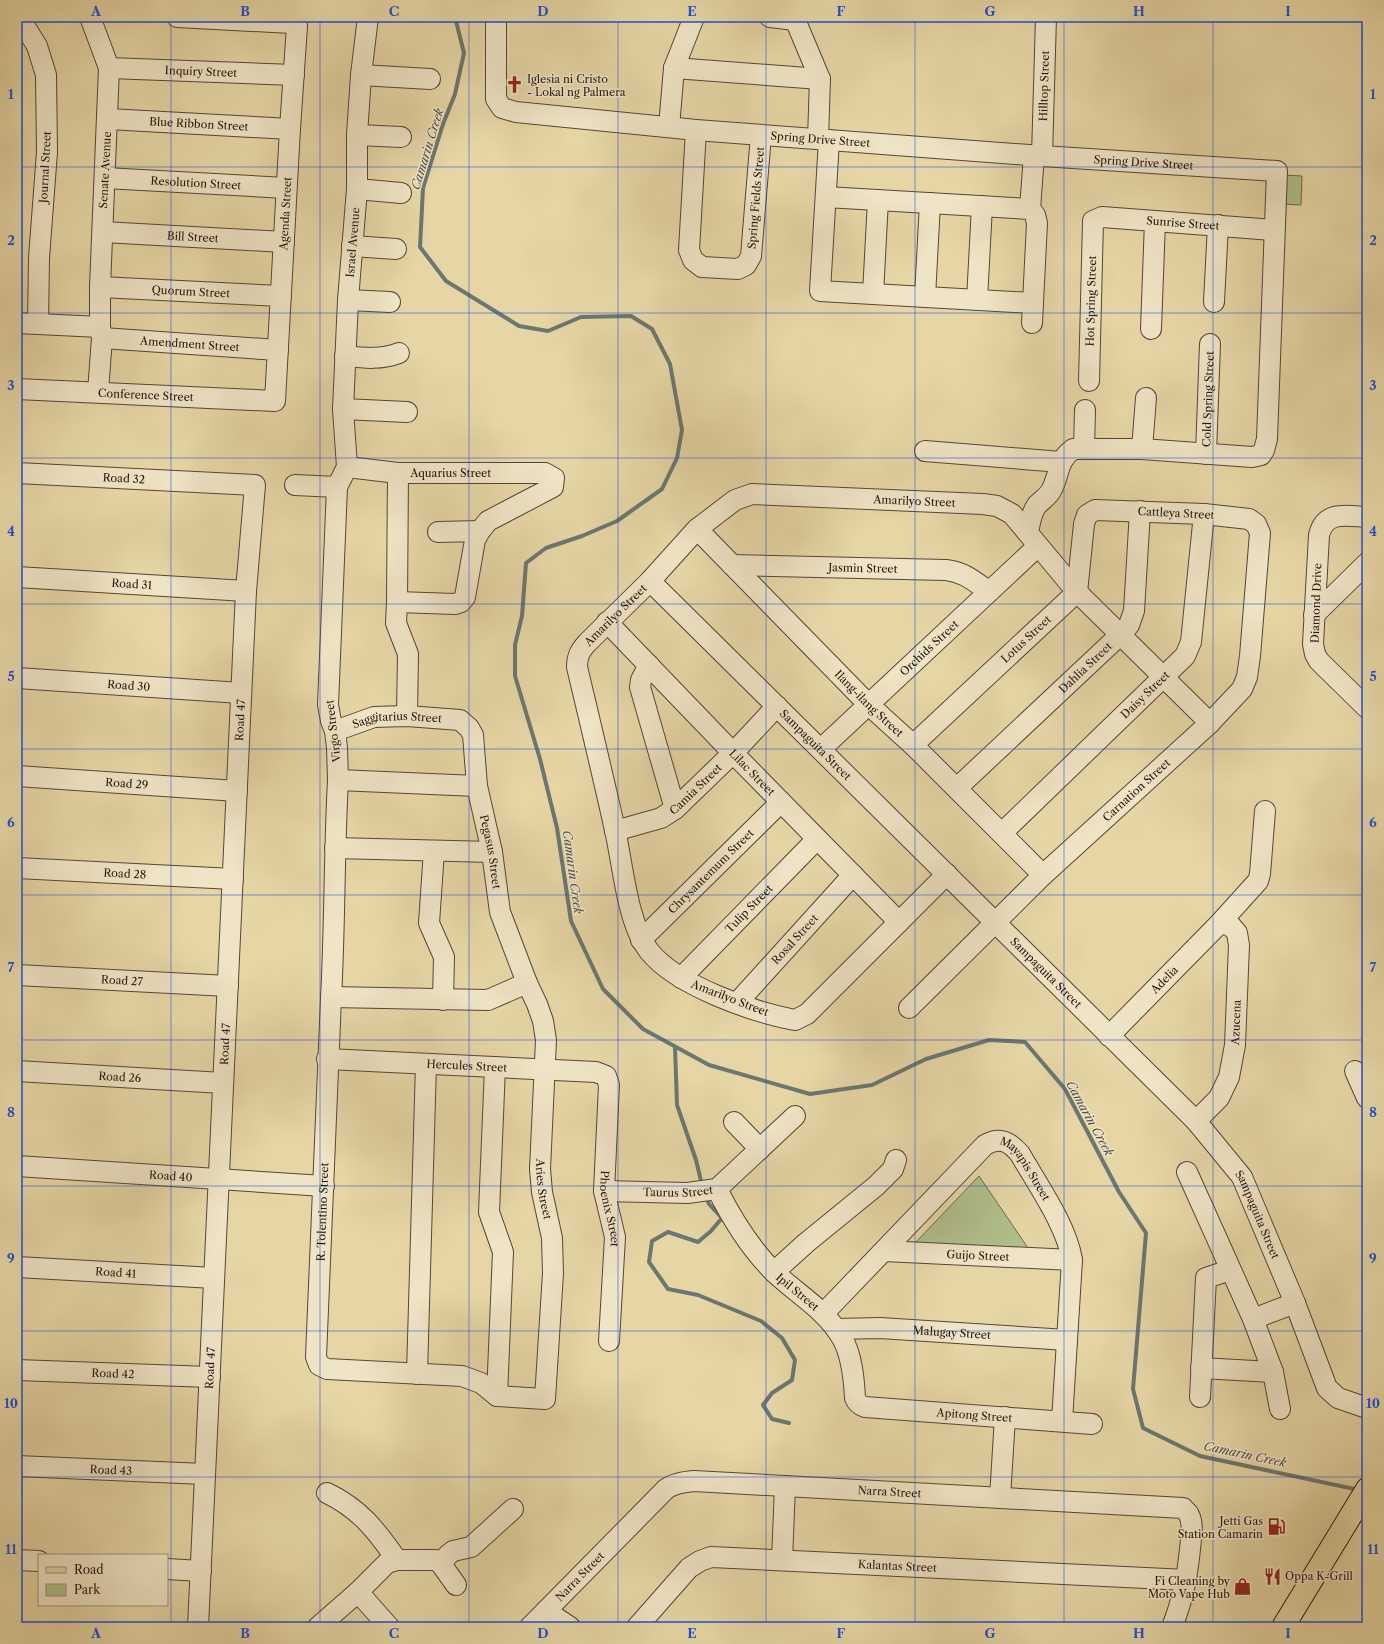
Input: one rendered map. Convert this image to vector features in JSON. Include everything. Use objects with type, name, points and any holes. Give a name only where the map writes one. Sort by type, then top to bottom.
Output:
[{"type":"main road","points":[[1283,1627],[1367,1489]]},
{"type":"street","name":"Journal Street","points":[[19,17],[37,46],[46,75],[47,152],[38,258],[38,324]]},
{"type":"street","name":"Senate Avenue","points":[[90,17],[109,68],[100,287],[101,333],[98,392]]},
{"type":"street","name":"Agenda Street","points":[[177,17],[292,23],[297,26],[286,188],[275,401]]},
{"type":"street","name":"Israel Avenue","points":[[347,467],[343,409],[345,356],[356,189],[357,135],[361,75],[368,17]]},
{"type":"street","name":"Spring Drive Street","points":[[496,17],[496,99],[502,108],[516,112],[696,130],[1038,156],[1277,171],[1267,439],[1261,456],[1252,457],[1142,450],[1084,449]]},
{"type":"street","points":[[669,127],[674,68],[694,17]]},
{"type":"street","points":[[770,17],[795,18],[820,80],[826,197],[820,291],[1033,303]]},
{"type":"street","name":"Hilltop Street","points":[[1030,209],[1038,156],[1046,17]]},
{"type":"street","name":"Inquiry Street","points":[[109,68],[294,74]]},
{"type":"street","points":[[674,68],[820,80]]},
{"type":"street","points":[[361,75],[430,79]]},
{"type":"street","name":"Blue Ribbon Street","points":[[108,119],[290,129]]},
{"type":"street","name":"Spring Fields Street","points":[[696,130],[689,250],[693,260],[702,267],[738,269],[746,265],[751,256],[761,135]]},
{"type":"street","points":[[357,135],[401,138]]},
{"type":"street","name":"Resolution Street","points":[[105,178],[286,188]]},
{"type":"street","points":[[356,189],[402,193]]},
{"type":"street","points":[[826,197],[1030,209],[1035,215],[1037,223],[1032,323]]},
{"type":"street","points":[[873,294],[878,200]]},
{"type":"street","points":[[925,297],[930,203]]},
{"type":"street","points":[[977,300],[982,206]]},
{"type":"street","name":"Sunrise Street","points":[[1093,221],[1102,217],[1274,230]]},
{"type":"street","name":"Hot Spring Street","points":[[1089,381],[1093,221]]},
{"type":"street","points":[[1151,329],[1155,221]]},
{"type":"street","points":[[1214,302],[1218,225]]},
{"type":"street","name":"Bill Street","points":[[103,232],[284,242]]},
{"type":"street","points":[[352,246],[396,249]]},
{"type":"street","name":"Quorum Street","points":[[100,287],[281,296]]},
{"type":"street","points":[[348,300],[390,302]]},
{"type":"street","points":[[17,323],[38,324],[101,333]]},
{"type":"street","name":"Amendment Street","points":[[101,333],[278,350]]},
{"type":"street","name":"Cold Spring Street","points":[[1206,454],[1210,344]]},
{"type":"street","points":[[345,356],[375,359],[388,358],[399,353]]},
{"type":"street","name":"Conference Street","points":[[17,389],[275,401]]},
{"type":"street","points":[[1142,450],[1146,398]]},
{"type":"street","points":[[343,409],[407,412]]},
{"type":"street","points":[[1033,539],[1033,513],[1037,505],[1052,490],[1061,462],[1066,454],[1073,449],[1084,449],[1085,410]]},
{"type":"street","points":[[925,451],[1061,462]]},
{"type":"street","name":"Aquarius Street","points":[[347,467],[398,474],[545,473],[554,478],[553,488],[488,521],[480,531]]},
{"type":"street","name":"Virgo Street","points":[[328,1059],[338,780],[335,731],[330,721],[328,705],[338,487],[347,467]]},
{"type":"street","name":"Road 32","points":[[17,473],[231,483]]},
{"type":"street","points":[[398,474],[396,623],[408,654],[406,716]]},
{"type":"street","name":"Road 47","points":[[198,1627],[246,590],[254,485],[231,483]]},
{"type":"street","points":[[295,485],[338,487]]},
{"type":"street","name":"Amarilyo Street","points":[[947,874],[807,1014],[795,1020],[778,1017],[702,989],[682,978],[650,952],[642,940],[634,924],[615,831],[577,667],[577,660],[579,652],[607,622],[650,581],[697,529],[735,500],[752,494],[983,504],[997,506],[1012,514],[1077,592],[1210,723]]},
{"type":"street","name":"Cattleya Street","points":[[1077,592],[1084,524],[1087,515],[1095,510],[1204,514],[1249,519],[1256,524]]},
{"type":"street","name":"Dahlia Street","points":[[957,788],[1120,636],[1129,625],[1134,611],[1140,511]]},
{"type":"street","name":"Daisy Street","points":[[1002,833],[1185,656],[1191,642],[1204,514]]},
{"type":"street","name":"Diamond Drive","points":[[1367,517],[1333,517],[1326,521],[1321,528],[1319,536],[1313,644],[1315,654],[1319,661],[1367,708]]},
{"type":"street","name":"Carnation Street","points":[[909,1008],[1043,875],[1210,723],[1242,689],[1247,677],[1250,656],[1260,533],[1256,524]]},
{"type":"street","name":"Ilang-ilang Street","points":[[697,529],[869,705],[913,745],[1043,875]]},
{"type":"street","points":[[397,602],[455,604],[461,602],[465,597],[475,540],[480,531]]},
{"type":"street","points":[[438,532],[480,531]]},
{"type":"street","name":"Orchids Street","points":[[821,749],[988,591],[1033,539]]},
{"type":"street","points":[[1314,615],[1367,563]]},
{"type":"street","name":"Jasmin Street","points":[[732,565],[957,571],[967,575],[988,591]]},
{"type":"street","name":"Road 31","points":[[17,577],[246,590]]},
{"type":"street","name":"Sampaguita Street","points":[[650,581],[1196,1121],[1242,1177],[1295,1303],[1327,1388],[1338,1398],[1367,1408]]},
{"type":"street","name":"Lotus Street","points":[[913,745],[1077,592]]},
{"type":"street","name":"Lilac Street","points":[[607,622],[732,753],[899,922]]},
{"type":"street","points":[[649,665],[641,680],[640,687],[675,809]]},
{"type":"street","name":"Road 30","points":[[17,678],[241,693]]},
{"type":"street","name":"Camia Street","points":[[615,831],[661,818],[675,809],[777,706]]},
{"type":"street","name":"Saggitarius Street","points":[[335,731],[374,718],[406,716],[460,720]]},
{"type":"street","name":"Pegasus Street","points":[[460,720],[469,728],[473,735],[477,786],[492,852],[500,912],[527,983]]},
{"type":"street","name":"Road 29","points":[[17,776],[237,791]]},
{"type":"street","points":[[338,780],[477,786]]},
{"type":"street","name":"Chrysantemum Street","points":[[642,940],[781,802]]},
{"type":"street","name":"Adelia","points":[[1109,1036],[1220,923],[1258,881],[1260,874],[1265,811]]},
{"type":"street","name":"Tulip Street","points":[[682,978],[817,838]]},
{"type":"street","points":[[335,848],[492,852]]},
{"type":"street","points":[[434,851],[429,923],[444,957],[443,1000]]},
{"type":"street","name":"Road 28","points":[[17,868],[233,879]]},
{"type":"street","name":"Rosal Street","points":[[737,1003],[853,875]]},
{"type":"street","name":"Azucena","points":[[1196,1121],[1219,1098],[1229,1077],[1235,1045],[1239,944],[1237,933],[1231,926],[1220,923]]},
{"type":"street","name":"Road 27","points":[[17,975],[228,986]]},
{"type":"street","points":[[331,997],[488,1000],[527,983]]},
{"type":"street","name":"Aries Street","points":[[497,1396],[545,1399],[553,1268],[552,1238],[542,1192],[540,1169],[546,1040],[538,1004],[527,983]]},
{"type":"street","name":"Hercules Street","points":[[328,1059],[596,1072],[606,1076]]},
{"type":"street","name":"R. Tolentino Street","points":[[328,1059],[316,1357],[320,1365],[327,1369],[416,1374]]},
{"type":"street","points":[[426,1064],[416,1374],[462,1376],[481,1383],[497,1396]]},
{"type":"street","points":[[494,1067],[490,1212],[503,1252],[497,1396]]},
{"type":"street","name":"Road 26","points":[[17,1071],[223,1083]]},
{"type":"street","points":[[1355,1071],[1367,1098]]},
{"type":"street","name":"Phoenix Street","points":[[606,1076],[609,1085],[604,1190],[615,1237],[609,1341]]},
{"type":"street","name":"Taurus Street","points":[[604,1190],[687,1193],[717,1189],[795,1116]]},
{"type":"street","points":[[734,1122],[760,1149]]},
{"type":"street","name":"Mayapis Street","points":[[823,1314],[986,1144],[992,1141],[1007,1141],[1014,1146],[1020,1154],[1062,1229],[1068,1240],[1072,1260],[1062,1421]]},
{"type":"street","points":[[774,1272],[817,1234],[876,1186],[893,1169],[896,1160]]},
{"type":"street","name":"Road 40","points":[[17,1166],[324,1186]]},
{"type":"street","points":[[1187,1172],[1253,1319],[1273,1372],[1280,1409]]},
{"type":"street","name":"Ipil Street","points":[[717,1189],[738,1228],[774,1272],[823,1314],[836,1329],[847,1350],[857,1403]]},
{"type":"street","name":"Guijo Street","points":[[884,1251],[1072,1260]]},
{"type":"street","name":"Road 41","points":[[17,1267],[214,1278]]},
{"type":"street","points":[[1200,1397],[1206,1278],[1230,1270]]},
{"type":"street","points":[[1253,1319],[1295,1303]]},
{"type":"street","name":"Malugay Street","points":[[836,1329],[880,1328],[1067,1340]]},
{"type":"street","points":[[1201,1368],[1273,1372]]},
{"type":"street","name":"Road 42","points":[[17,1370],[210,1377]]},
{"type":"street","name":"Apitong Street","points":[[857,1403],[865,1407],[1092,1424]]},
{"type":"street","points":[[1000,1498],[1005,1417]]},
{"type":"street","name":"Road 43","points":[[17,1466],[205,1474]]},
{"type":"street","name":"Narra Street","points":[[530,1627],[671,1485],[679,1482],[694,1481],[1183,1508],[1188,1513],[1192,1526],[1187,1580],[1180,1606],[1172,1627]]},
{"type":"street","points":[[782,1560],[785,1486]]},
{"type":"street","points":[[327,1493],[344,1502],[358,1513],[379,1534],[397,1560]]},
{"type":"street","points":[[441,1564],[448,1555],[453,1552],[471,1547],[513,1509]]},
{"type":"street","name":"Kalantas Street","points":[[637,1627],[689,1568],[700,1561],[711,1557],[1187,1580]]},
{"type":"street","points":[[17,1560],[38,1561]]},
{"type":"street","points":[[318,1627],[358,1592],[387,1563],[397,1560],[436,1560],[441,1564],[456,1585]]},
{"type":"street","points":[[168,1569],[201,1571]]},
{"type":"street","points":[[358,1592],[389,1627]]},
{"type":"street","points":[[546,1611],[570,1627]]},
{"type":"green space","points":[[1282,175],[1302,176],[1301,205],[1280,204]]},
{"type":"green space","points":[[979,1176],[1028,1248],[915,1243]]},
{"type":"waterway","name":"Camarin Creek","points":[[455,17],[464,53],[455,94],[443,124],[423,188],[420,247],[446,281],[519,326],[548,331],[581,317],[631,316],[652,329],[670,364],[682,430],[677,458],[662,489],[617,521],[582,536],[546,548],[526,563],[522,616],[515,645],[515,676],[540,759],[557,828],[571,921],[603,989],[643,1029],[709,1065],[810,1094],[872,1085],[926,1059],[989,1040],[1025,1042],[1065,1089],[1119,1192],[1146,1233],[1133,1389],[1143,1428],[1200,1456],[1359,1490]]},
{"type":"waterway","points":[[675,1047],[677,1105],[696,1160],[702,1185]]},
{"type":"waterway","points":[[705,1195],[709,1204],[722,1218],[711,1231],[698,1242],[668,1232],[652,1241],[649,1262],[668,1289],[698,1295],[761,1321],[782,1338],[795,1360],[792,1380],[772,1393],[763,1405],[772,1419],[789,1423]]},
{"type":"place","name":"Iglesia ni Cristo - Lokal ng Palmera","points":[[514,85]]},
{"type":"place","name":"Jetti Gas Station Camarin","points":[[1276,1527]]},
{"type":"place","name":"Oppa K-Grill","points":[[1272,1576]]},
{"type":"place","name":"Fi Cleaning by Moto Vape Hub","points":[[1243,1587]]}]
